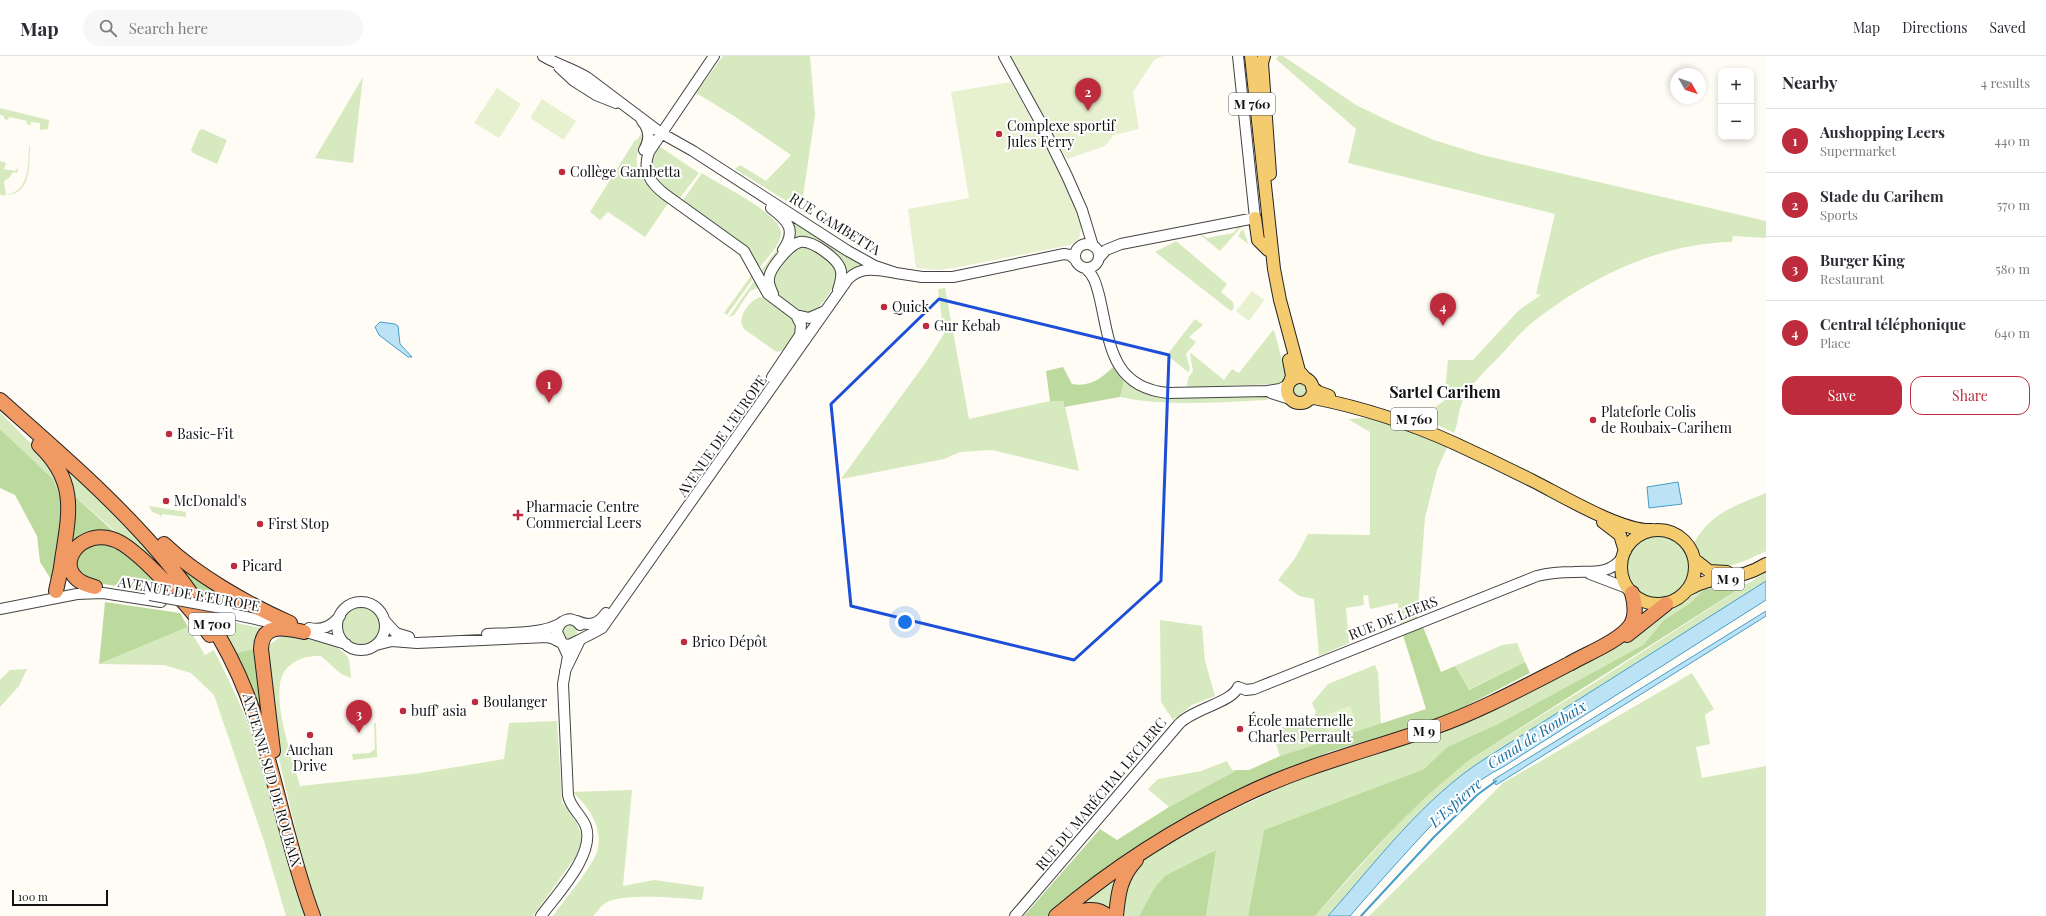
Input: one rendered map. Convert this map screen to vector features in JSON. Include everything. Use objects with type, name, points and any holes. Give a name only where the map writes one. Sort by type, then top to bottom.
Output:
[{"type":"highway","name":"ANTENNE SUD DE ROUBAIX","points":[[2,406],[67,459],[116,504],[169,562],[195,596],[223,642],[254,712],[313,916]]},
{"type":"highway","name":"ANTENNE SUD DE ROUBAIX","points":[[2,406],[85,482],[151,548],[175,577],[201,614],[233,672],[256,734],[290,860],[308,916]]},
{"type":"highway","points":[[2,406],[50,457],[63,479],[68,499],[68,508],[61,568],[56,591]]},
{"type":"highway","points":[[67,459],[123,506],[187,565],[290,623]]},
{"type":"highway","points":[[96,590],[81,583],[72,576],[70,563],[75,549],[88,539],[98,536],[111,538],[123,543],[140,556],[199,621],[233,672]]},
{"type":"highway","points":[[61,568],[64,579],[72,588],[96,590]]},
{"type":"highway","name":"M 9","points":[[1603,646],[1631,625],[1635,612],[1629,591]]},
{"type":"highway","name":"M 9","points":[[1056,916],[1092,886],[1154,844],[1237,798],[1314,767],[1433,728],[1472,712],[1514,693],[1630,633],[1666,604]]},
{"type":"highway","points":[[295,857],[273,751],[261,649],[263,637],[271,630],[283,628],[304,632]]},
{"type":"highway","points":[[1116,916],[1122,878],[1133,864],[1154,844]]},
{"type":"highway","points":[[1069,916],[1083,911],[1094,910],[1102,912],[1107,916]]},
{"type":"main road","name":"M 760","points":[[1246,56],[1265,193],[1262,216]]},
{"type":"main road","name":"M 760","points":[[1251,56],[1259,151],[1262,216],[1278,289],[1299,371],[1309,383],[1321,394],[1380,408],[1430,425],[1574,503],[1632,528],[1652,530]]},
{"type":"main road","points":[[1264,56],[1262,63],[1270,173],[1265,193]]},
{"type":"main road","points":[[1262,216],[1258,240],[1268,250],[1273,297],[1292,372],[1289,383],[1287,394],[1290,399],[1300,403],[1309,399],[1312,394],[1309,383],[1298,378],[1289,383]]},
{"type":"main road","name":"M 760","points":[[1309,399],[1314,398],[1350,406],[1398,420],[1441,437],[1509,468]]},
{"type":"main road","name":"M 760","points":[[1574,503],[1618,532],[1622,538],[1623,555]]},
{"type":"main road","points":[[1652,530],[1668,531],[1680,537],[1689,546],[1695,560],[1694,577],[1689,589],[1680,597],[1666,604],[1650,603],[1629,591],[1622,574],[1623,555],[1636,537],[1652,530]]},
{"type":"main road","name":"M 9","points":[[1695,560],[1706,570],[1718,573],[1746,569],[1766,561]]},
{"type":"main road","name":"M 9","points":[[1689,589],[1704,581],[1744,575],[1766,564]]},
{"type":"street","name":"RUE GAMBETTA","points":[[543,56],[556,64],[574,82],[627,109],[661,133],[721,168],[848,251],[875,266],[896,273],[922,277],[944,278],[1064,254],[1070,254],[1075,259]]},
{"type":"street","points":[[646,172],[649,152],[714,56]]},
{"type":"street","points":[[1004,56],[1042,125],[1067,176],[1082,210],[1094,246],[1098,252],[1103,311],[1108,340],[1116,362],[1132,379],[1147,388],[1168,393],[1274,390],[1289,383]]},
{"type":"street","points":[[1121,244],[1106,250],[1092,268],[1079,266],[1075,259],[1075,254],[1079,247],[1086,244],[1094,246],[1121,244],[1262,216],[1238,56]]},
{"type":"street","points":[[638,116],[648,132],[648,141],[642,158],[646,172],[651,181],[659,189],[744,250],[767,292],[776,301],[796,315],[809,318],[826,310]]},
{"type":"street","points":[[721,168],[746,191],[776,212],[789,226],[790,238],[774,262],[769,276],[769,285],[776,301]]},
{"type":"street","points":[[769,276],[789,248],[800,242],[806,242],[832,257],[837,262],[841,274],[837,293]]},
{"type":"street","points":[[1085,268],[1095,279],[1103,311]]},
{"type":"street","name":"AVENUE DE L'EUROPE","points":[[580,640],[585,636],[599,630],[606,624],[837,293],[852,275],[862,270],[872,269],[896,273]]},
{"type":"street","name":"AVENUE DE L'EUROPE","points":[[577,621],[592,625],[602,619],[798,338],[801,325],[796,315]]},
{"type":"street","points":[[1257,391],[1290,399]]},
{"type":"street","name":"RUE DE LEERS","points":[[1218,702],[1233,695],[1238,687],[1248,690],[1254,689],[1537,576],[1559,572],[1600,572],[1610,569],[1623,555]]},
{"type":"street","name":"RUE DE LEERS","points":[[1584,572],[1629,591]]},
{"type":"street","name":"AVENUE DE L'EUROPE","points":[[25,604],[56,591],[72,588]]},
{"type":"street","name":"AVENUE DE L'EUROPE","points":[[0,609],[96,590],[150,595],[290,623],[312,629],[322,629],[333,624],[340,616]]},
{"type":"street","name":"AVENUE DE L'EUROPE","points":[[96,590],[161,602],[227,611],[283,625],[346,644]]},
{"type":"street","points":[[565,671],[580,640],[582,630],[577,621],[569,619],[554,627],[544,630],[406,637],[393,632],[379,610],[365,602],[350,605],[340,616],[338,631],[346,644],[361,650],[392,640],[417,643],[556,638],[571,645],[580,640]]},
{"type":"street","points":[[376,645],[383,636],[384,620]]},
{"type":"street","points":[[541,916],[580,861],[588,845],[586,827],[570,802],[568,786],[563,689],[567,654],[557,632],[561,623]]},
{"type":"street","name":"RUE DU MARÉCHAL LECLERC","points":[[1015,916],[1178,724],[1192,713],[1218,702]]},
{"type":"street","points":[[548,916],[588,860],[594,844],[593,831],[589,819],[573,800],[568,786]]},
{"type":"highlighted area","points":[[939,299],[1169,355],[1161,581],[1074,660],[851,606],[831,404]]},
{"type":"green space","points":[[723,56],[810,56],[815,115],[801,210],[735,169],[740,165],[766,181],[791,155],[734,116],[696,93]]},
{"type":"green space","points":[[1010,56],[1163,56],[1154,60],[1133,92],[1139,129],[1114,135],[1105,146],[1067,159]]},
{"type":"green space","points":[[1279,56],[1283,56],[1356,105],[1393,123],[1434,140],[1482,155],[1766,221],[1766,238],[1733,236],[1732,242],[1705,244],[1652,256],[1626,266],[1577,291],[1519,334],[1475,382],[1467,392],[1462,402],[1454,433],[1429,421],[1435,407],[1444,401],[1448,360],[1473,360],[1519,310],[1541,295],[1536,294],[1555,214],[1348,163],[1356,129],[1276,59]]},
{"type":"green space","points":[[363,77],[353,163],[315,158]]},
{"type":"green space","name":"Complexe sportif Jules Ferry","points":[[1011,82],[1067,183],[1082,224],[1079,239],[1070,245],[954,268],[938,270],[916,268],[908,209],[969,198],[951,92]]},
{"type":"green space","points":[[497,88],[521,104],[499,138],[474,123]]},
{"type":"green space","points":[[542,99],[576,121],[564,140],[530,118]]},
{"type":"green space","points":[[0,108],[49,120],[48,129],[40,130],[40,123],[31,122],[31,125],[26,124],[27,121],[9,117],[8,120],[4,119],[4,116],[0,115]]},
{"type":"green space","points":[[202,129],[227,140],[217,164],[193,153],[191,150],[199,131]]},
{"type":"green space","points":[[641,133],[642,142],[637,156],[639,171],[646,184],[669,202],[645,237],[608,212],[600,220],[590,212],[635,140],[637,140]]},
{"type":"green space","points":[[24,144],[30,146],[29,172],[27,180],[18,192],[7,195],[14,193],[24,183],[28,169],[29,146]]},
{"type":"green space","points":[[659,146],[699,173],[679,199],[658,183],[654,177],[652,164]]},
{"type":"green space","points":[[0,161],[6,163],[4,169],[15,171],[18,167],[17,173],[13,172],[9,178],[4,181],[6,195],[0,195]]},
{"type":"green space","points":[[702,173],[748,200],[771,217],[779,226],[781,234],[780,239],[759,268],[747,247],[683,200]]},
{"type":"green space","points":[[786,215],[813,232],[816,237],[866,266],[845,276],[842,263],[792,240]]},
{"type":"green space","points":[[1238,227],[1241,227],[1220,251],[1199,234],[1207,238],[1233,233]]},
{"type":"green space","points":[[784,229],[788,229],[783,242],[764,278],[761,271],[781,244]]},
{"type":"green space","points":[[1243,229],[1248,243],[1248,244],[1238,236]]},
{"type":"green space","points":[[1176,241],[1227,284],[1221,292],[1233,302],[1234,308],[1231,311],[1155,252]]},
{"type":"green space","points":[[798,245],[812,248],[838,267],[837,282],[818,309],[811,313],[802,311],[778,295],[773,287],[772,276],[787,252]]},
{"type":"green space","points":[[753,273],[755,276],[727,315],[724,313]]},
{"type":"green space","points":[[756,278],[760,287],[750,291],[734,315],[729,317]]},
{"type":"green space","points":[[945,288],[969,419],[1050,401],[1064,401],[1079,471],[992,450],[960,452],[944,459],[841,479],[926,362],[944,334],[938,289]]},
{"type":"green space","points":[[1252,291],[1264,300],[1249,321],[1236,311]]},
{"type":"green space","points":[[760,297],[791,318],[796,326],[793,339],[783,350],[775,351],[744,329],[741,322],[745,310],[753,301]]},
{"type":"green space","points":[[1195,319],[1203,325],[1189,337],[1196,342],[1186,354],[1190,369],[1188,372],[1167,355]]},
{"type":"green space","points":[[1273,330],[1286,371],[1286,378],[1281,384],[1187,387],[1188,378],[1193,371],[1191,353],[1224,380],[1232,369],[1239,373]]},
{"type":"green space","points":[[1063,367],[1072,384],[1078,385],[1095,381],[1113,367],[1124,382],[1120,397],[1064,407],[1064,401],[1050,401],[1046,371]]},
{"type":"green space","points":[[1124,382],[1141,391],[1159,396],[1264,396],[1268,398],[1267,400],[1212,403],[1175,403],[1138,400],[1120,397]]},
{"type":"green space","points":[[1300,383],[1306,385],[1308,391],[1306,397],[1300,399],[1294,397],[1292,391],[1294,385]]},
{"type":"green space","points":[[0,412],[49,462],[64,493],[62,526],[53,479],[0,429]]},
{"type":"green space","points":[[1378,417],[1449,443],[1437,470],[1425,518],[1417,620],[1400,624],[1398,603],[1370,609],[1368,595],[1363,596],[1364,605],[1346,608],[1349,643],[1319,656],[1314,599],[1299,596],[1278,580],[1296,557],[1308,534],[1370,535],[1370,432],[1348,419]]},
{"type":"green space","points":[[0,429],[53,479],[60,497],[62,526],[54,584],[40,562],[37,536],[15,495],[0,488]]},
{"type":"green space","points":[[62,464],[152,553],[146,558],[71,493]]},
{"type":"green space","points":[[71,493],[121,538],[67,548]]},
{"type":"green space","points":[[1766,493],[1766,551],[1745,561],[1724,566],[1715,566],[1707,562],[1700,554],[1695,541],[1702,531],[1717,516],[1745,501]]},
{"type":"green space","points":[[149,506],[186,512],[186,517],[162,514],[161,518],[160,515],[152,512]]},
{"type":"green space","points":[[1658,534],[1671,537],[1681,544],[1688,554],[1691,567],[1688,580],[1681,590],[1671,597],[1658,600],[1645,597],[1635,590],[1628,580],[1625,567],[1628,554],[1635,544],[1645,537]]},
{"type":"green space","points":[[90,543],[120,545],[152,575],[167,594],[91,582],[74,572],[75,557]]},
{"type":"green space","points":[[178,563],[263,614],[204,601],[177,566]]},
{"type":"green space","points":[[1766,572],[1766,581],[1463,774],[1421,811],[1383,852],[1328,916],[1315,916],[1407,814],[1449,776],[1471,759],[1597,681]]},
{"type":"green space","points":[[1747,584],[1471,759],[1449,776],[1389,833],[1315,916],[1248,916],[1264,830],[1424,769],[1447,747],[1500,723],[1643,645],[1664,620],[1690,603],[1705,589]]},
{"type":"green space","points":[[1705,589],[1690,603],[1664,620],[1643,645],[1500,723],[1447,747],[1424,769],[1264,830],[1248,916],[1206,916],[1215,850],[1153,890],[1139,916],[1119,916],[1122,890],[1137,863],[1197,827],[1282,787],[1579,666],[1626,640],[1668,609],[1680,604],[1701,590]]},
{"type":"green space","points":[[105,602],[180,613],[188,627],[99,664]]},
{"type":"green space","points":[[361,607],[371,610],[377,616],[380,626],[377,636],[371,642],[361,645],[351,642],[345,636],[342,626],[345,616],[351,610]]},
{"type":"green space","points":[[213,618],[265,629],[257,648],[233,654]]},
{"type":"green space","points":[[1160,620],[1202,626],[1205,661],[1215,696],[1192,705],[1173,720],[1161,702]]},
{"type":"green space","points":[[567,625],[573,625],[577,629],[577,635],[573,639],[567,639],[563,635],[563,629]]},
{"type":"green space","points":[[188,627],[205,655],[214,650],[246,719],[257,747],[306,916],[286,916],[264,841],[214,695],[191,673],[164,665],[99,664]]},
{"type":"green space","points":[[1423,627],[1441,672],[1455,666],[1469,690],[1525,662],[1530,673],[1464,707],[1432,721],[1329,752],[1204,807],[1120,858],[1047,916],[1024,916],[1100,829],[1117,840],[1169,807],[1237,770],[1249,770],[1280,756],[1426,709],[1403,635]]},
{"type":"green space","points":[[282,635],[317,641],[335,647],[347,656],[350,667],[351,678],[341,674],[321,656],[307,657],[290,666],[282,677],[279,696],[282,722],[300,786],[414,774],[504,759],[509,723],[557,721],[562,802],[576,822],[581,834],[581,843],[576,856],[533,916],[321,916],[304,866],[276,746],[265,645],[272,643]]},
{"type":"green space","points":[[1517,643],[1525,662],[1468,690],[1455,666],[1502,645]]},
{"type":"green space","points":[[257,648],[267,732],[233,654]]},
{"type":"green space","points":[[1375,665],[1378,673],[1381,725],[1280,756],[1274,738],[1282,727],[1312,721],[1316,712],[1312,703],[1328,684]]},
{"type":"green space","points":[[27,669],[19,686],[0,707],[0,680],[10,670]]},
{"type":"green space","points":[[1692,673],[1714,709],[1705,715],[1710,744],[1696,747],[1702,778],[1766,766],[1766,916],[1369,916],[1503,783]]},
{"type":"green space","points":[[1350,706],[1356,723],[1328,733],[1322,716]]},
{"type":"green space","points":[[374,723],[376,723],[377,757],[353,760],[352,754],[370,753],[375,749]]},
{"type":"green space","points":[[1227,761],[1232,770],[1237,770],[1169,807],[1148,789],[1158,779],[1201,771]]},
{"type":"green space","points":[[632,790],[623,886],[654,880],[704,887],[702,900],[651,897],[623,898],[612,900],[604,904],[593,916],[553,916],[589,866],[597,852],[599,843],[597,827],[594,819],[584,804],[572,792]]},
{"type":"green space","points":[[1216,850],[1206,916],[1139,916],[1153,890],[1165,876]]},
{"type":"green space","points":[[1118,874],[1114,913],[1073,907]]},
{"type":"water","points":[[380,322],[395,324],[398,326],[400,344],[412,357],[408,357],[379,335],[375,327]]},
{"type":"water","points":[[1678,482],[1682,504],[1649,508],[1647,487]]},
{"type":"water","name":"Canal de Roubaix","points":[[1766,581],[1766,600],[1481,780],[1452,804],[1350,916],[1328,916],[1383,852],[1421,811],[1463,774]]},
{"type":"water","points":[[1766,611],[1766,616],[1496,785],[1493,780]]},
{"type":"waterway","name":"L'Espierre","points":[[1361,916],[1434,837],[1477,795],[1496,781]]},
{"type":"place","name":"Stade du Carihem","points":[[1088,111]]},
{"type":"place","name":"Complexe sportif Jules Ferry","points":[[999,134]]},
{"type":"place","name":"Collège Gambetta","points":[[562,172]]},
{"type":"place","name":"Quick","points":[[884,307]]},
{"type":"place","name":"Gur Kebab","points":[[926,326]]},
{"type":"place","name":"Central téléphonique","points":[[1443,326]]},
{"type":"place","name":"Aushopping Leers","points":[[549,403]]},
{"type":"place","name":"Plateforle Colis de Roubaix-Carihem","points":[[1593,420]]},
{"type":"place","name":"Basic-Fit","points":[[169,434]]},
{"type":"place","name":"McDonald's","points":[[166,501]]},
{"type":"place","name":"Pharmacie Centre Commercial Leers","points":[[518,515]]},
{"type":"place","name":"First Stop","points":[[260,524]]},
{"type":"place","name":"Picard","points":[[234,566]]},
{"type":"place","name":"Brico Dépôt","points":[[684,642]]},
{"type":"place","name":"Boulanger","points":[[475,702]]},
{"type":"place","name":"buff' asia","points":[[403,711]]},
{"type":"place","name":"École maternelle Charles Perrault","points":[[1240,729]]},
{"type":"place","name":"Burger King","points":[[359,733]]},
{"type":"place","name":"Auchan Drive","points":[[310,735]]},
{"type":"district","name":"Sartel Carihem","points":[[1445,392]]}]
